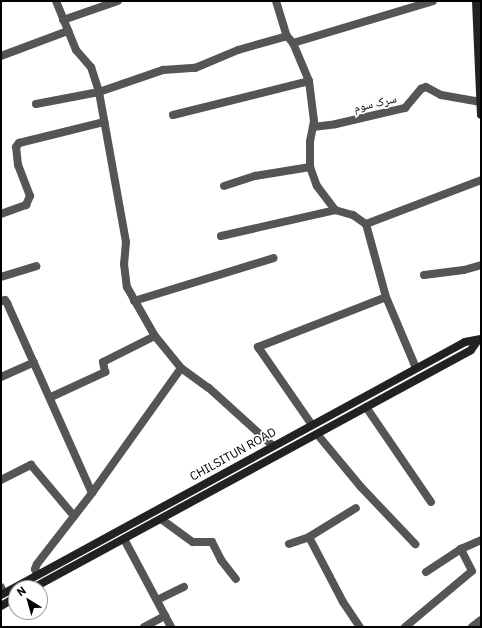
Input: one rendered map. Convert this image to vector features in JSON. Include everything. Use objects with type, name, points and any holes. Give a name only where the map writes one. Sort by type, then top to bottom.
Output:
[{"type":"main road","points":[[476,1],[479,102],[481,115]]},
{"type":"main road","name":"CHILSITUN ROAD","points":[[2,592],[37,575],[465,342],[480,342]]},
{"type":"main road","name":"CHILSITUN ROAD","points":[[48,580],[471,350],[480,342]]},
{"type":"street","points":[[56,1],[76,50],[91,67],[98,92],[126,242],[124,264],[127,287],[155,336],[181,368],[209,388],[273,446]]},
{"type":"street","points":[[63,20],[118,1]]},
{"type":"street","points":[[276,1],[287,36],[293,44],[309,81],[313,126],[310,142],[310,167],[318,186],[335,210]]},
{"type":"street","points":[[293,44],[433,1]]},
{"type":"street","points":[[1,56],[68,31]]},
{"type":"street","points":[[36,104],[98,92],[163,70],[195,68],[238,50],[287,36]]},
{"type":"street","points":[[173,115],[309,81]]},
{"type":"street","name":"سرک سوم","points":[[313,126],[336,124],[405,108],[421,89],[426,87],[441,95],[479,102]]},
{"type":"street","points":[[1,214],[26,205],[30,196],[18,165],[16,147],[19,143],[104,122]]},
{"type":"street","points":[[224,186],[254,176],[310,167]]},
{"type":"street","points":[[366,224],[481,180]]},
{"type":"street","points":[[221,236],[335,210],[354,215],[366,224],[386,297],[416,368]]},
{"type":"street","points":[[134,301],[274,258]]},
{"type":"street","points":[[424,275],[464,270],[481,265]]},
{"type":"street","points":[[1,277],[36,266]]},
{"type":"street","points":[[312,425],[258,347],[386,297]]},
{"type":"street","points":[[1,301],[5,300],[7,303],[51,397],[65,436],[92,493]]},
{"type":"street","points":[[51,397],[105,372],[103,362],[155,336]]},
{"type":"street","points":[[1,377],[34,362]]},
{"type":"street","points":[[37,575],[35,569],[37,564],[92,493],[181,368]]},
{"type":"street","points":[[366,407],[431,502]]},
{"type":"street","points":[[317,434],[360,487],[415,544]]},
{"type":"street","points":[[1,480],[32,465],[74,516]]},
{"type":"street","points":[[289,544],[309,538],[356,508]]},
{"type":"street","points":[[161,519],[193,542],[212,542],[221,560],[236,579]]},
{"type":"street","points":[[309,538],[343,602],[360,627]]},
{"type":"street","points":[[124,539],[171,627]]},
{"type":"street","points":[[426,572],[461,550],[481,540]]},
{"type":"street","points":[[405,627],[472,571],[471,564],[461,550]]},
{"type":"street","points":[[157,600],[184,587]]},
{"type":"street","points":[[144,627],[165,616]]},
{"type":"street","points":[[472,627],[481,620]]}]
